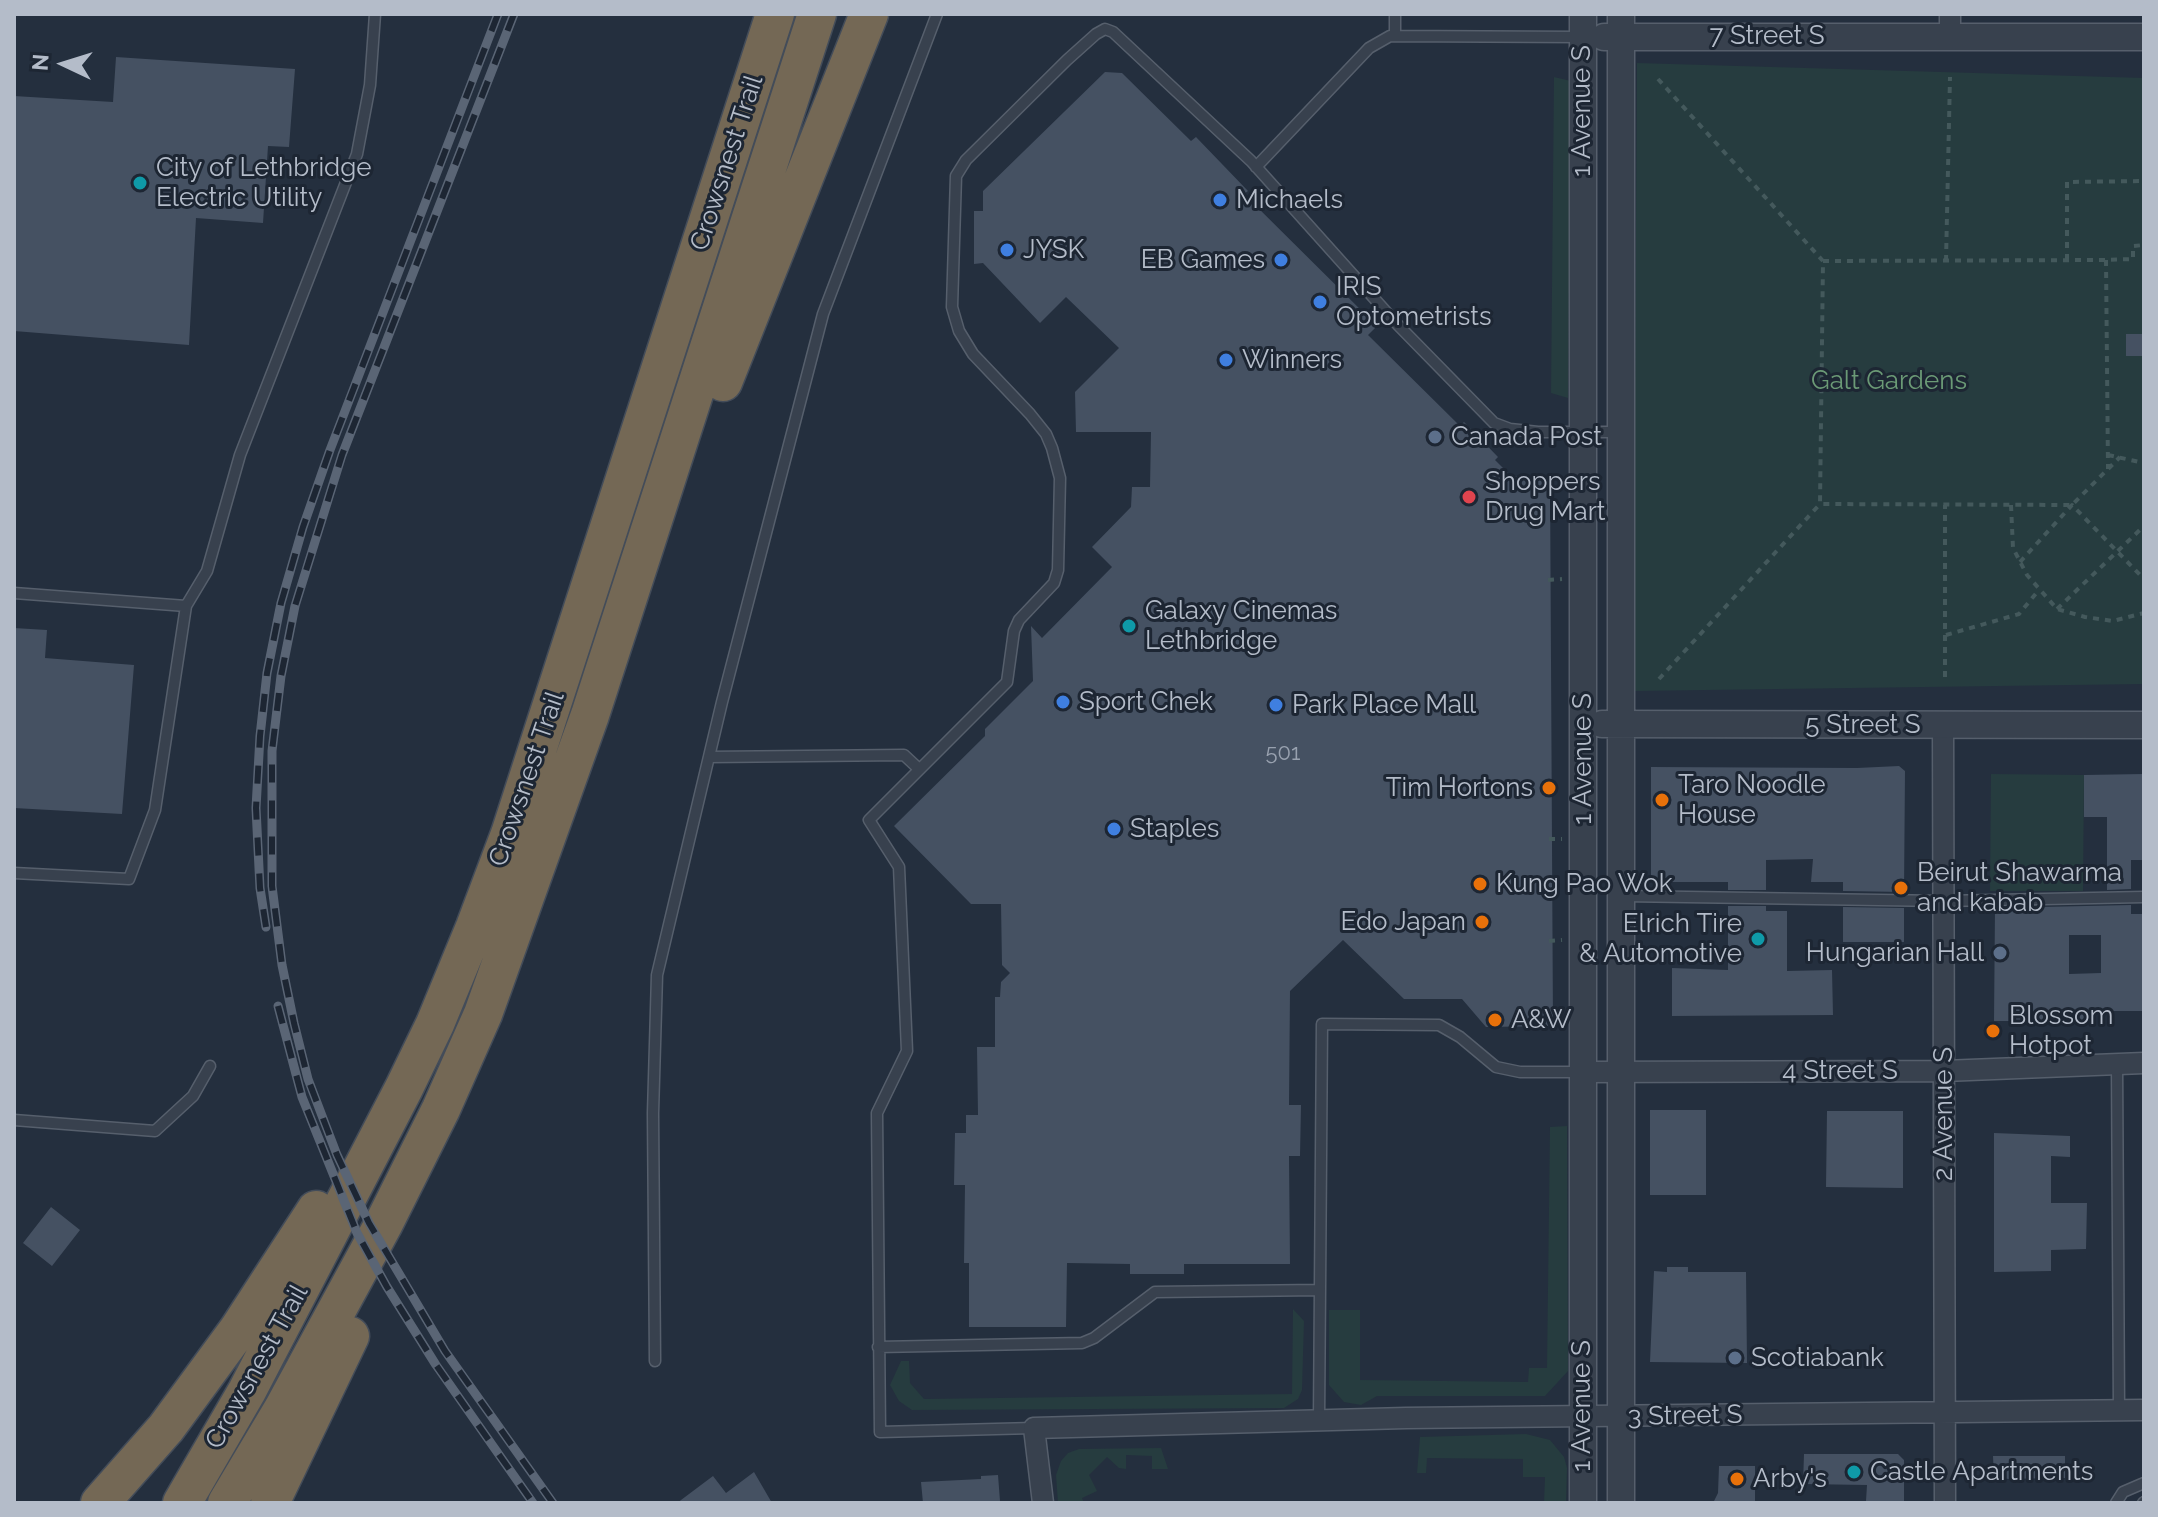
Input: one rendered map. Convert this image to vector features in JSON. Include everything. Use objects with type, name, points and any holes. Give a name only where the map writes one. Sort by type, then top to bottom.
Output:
[{"type":"highway","points":[[625,480],[754,14]]},
{"type":"highway","name":"Crowsnest Trail","points":[[182,1503],[247,1391],[435,1024],[510,834],[775,14]]},
{"type":"highway","name":"Crowsnest Trail","points":[[227,1503],[283,1409],[383,1225],[441,1109],[483,1014],[590,715],[817,14]]},
{"type":"highway","points":[[270,1503],[415,1201],[481,1055],[541,891],[590,715],[869,14]]},
{"type":"highway","points":[[100,1503],[166,1428],[238,1330],[301,1235],[355,1144],[510,834]]},
{"type":"street","name":"7 Street S","points":[[1583,26],[1950,25],[2144,37]]},
{"type":"street","name":"1 Avenue S","points":[[1583,26],[1583,1503]]},
{"type":"street","name":"1 Avenue S","points":[[1621,26],[1621,1503]]},
{"type":"street","name":"5 Street S","points":[[1583,724],[2144,725]]},
{"type":"street","name":"2 Avenue S","points":[[1943,725],[1945,1503]]},
{"type":"street","name":"4 Street S","points":[[1584,1072],[1944,1071],[2144,1063]]},
{"type":"street","name":"3 Street S","points":[[1034,1428],[1319,1420],[2144,1410]]},
{"type":"street","points":[[1034,1428],[1043,1503]]},
{"type":"lane","points":[[14,873],[129,879],[155,810],[186,606],[207,571],[240,455],[357,154],[370,85],[375,14]]},
{"type":"lane","points":[[655,1361],[653,1113],[656,984],[709,757],[823,314],[937,14]]},
{"type":"lane","points":[[1395,14],[1395,35]]},
{"type":"lane","points":[[1256,167],[1379,40],[1395,35],[1583,26]]},
{"type":"lane","points":[[1034,1428],[880,1432],[877,1113],[907,1051],[899,867],[869,820],[1007,682],[1014,631],[1019,620],[1054,583],[1058,570],[1060,478],[1052,448],[1046,434],[1030,414],[973,354],[959,331],[952,307],[956,176],[966,160],[1011,114],[1067,60],[1105,29],[1122,39],[1256,167],[1398,325],[1494,423],[1510,429],[1620,432]]},
{"type":"lane","points":[[14,593],[186,606]]},
{"type":"lane","points":[[709,757],[904,755],[919,769]]},
{"type":"lane","points":[[1621,896],[1943,901],[2144,897]]},
{"type":"lane","points":[[1319,1420],[1322,1024],[1439,1025],[1460,1037],[1496,1067],[1520,1072],[1584,1072]]},
{"type":"lane","points":[[2117,1064],[2119,1410]]},
{"type":"lane","points":[[14,1120],[155,1131],[193,1096],[210,1066]]},
{"type":"lane","points":[[878,1347],[1082,1343],[1094,1338],[1155,1292],[1319,1290]]},
{"type":"lane","points":[[2116,1503],[2123,1492],[2144,1483]]},
{"type":"path","points":[[1946,261],[1950,77]]},
{"type":"path","points":[[1658,79],[1823,261],[1820,504],[1659,679]]},
{"type":"path","points":[[2067,260],[2067,182],[2144,181]]},
{"type":"path","points":[[1823,261],[2133,259],[2133,246],[2144,245]]},
{"type":"path","points":[[2106,260],[2108,469]]},
{"type":"path","points":[[2108,455],[2144,463]]},
{"type":"path","points":[[2020,562],[2120,457]]},
{"type":"path","points":[[1820,504],[2072,505],[2144,579]]},
{"type":"path","points":[[1945,505],[1945,677]]},
{"type":"path","points":[[2011,505],[2013,548],[2038,591],[2057,609],[2113,621],[2144,613]]},
{"type":"path","points":[[2057,609],[2144,526]]},
{"type":"path","points":[[1548,580],[1565,579]]},
{"type":"path","points":[[1946,635],[2019,614],[2038,591]]},
{"type":"path","points":[[1549,839],[1565,839]]},
{"type":"path","points":[[1549,941],[1565,940]]},
{"type":"green space","name":"Galt Gardens","points":[[1637,63],[2144,78],[2144,684],[1633,691]]},
{"type":"green space","points":[[1554,77],[1571,81],[1568,398],[1551,393]]},
{"type":"green space","points":[[1991,774],[2084,775],[2083,891],[1990,891]]},
{"type":"green space","points":[[1567,1126],[1568,1371],[1545,1396],[1377,1396],[1361,1405],[1344,1402],[1329,1385],[1329,1310],[1360,1310],[1360,1380],[1528,1382],[1529,1368],[1547,1368],[1550,1127]]},
{"type":"green space","points":[[1293,1309],[1304,1321],[1302,1390],[1298,1399],[1284,1408],[912,1410],[899,1401],[890,1385],[901,1361],[909,1361],[910,1383],[924,1399],[1292,1394]]},
{"type":"green space","points":[[1526,1434],[1550,1440],[1564,1457],[1567,1468],[1566,1503],[1544,1503],[1545,1477],[1523,1477],[1523,1459],[1427,1458],[1426,1473],[1417,1473],[1420,1437]]},
{"type":"green space","points":[[1161,1448],[1168,1469],[1152,1469],[1152,1456],[1126,1455],[1126,1469],[1119,1468],[1107,1457],[1089,1475],[1097,1491],[1082,1498],[1084,1503],[1058,1503],[1056,1475],[1068,1453],[1079,1449]]},
{"type":"building","name":"City of Lethbridge Electric Utility","points":[[116,57],[295,69],[289,147],[268,146],[263,223],[196,218],[189,345],[14,331],[14,96],[113,102]]},
{"type":"building","name":"Park Place Mall","points":[[1105,72],[1122,73],[1191,141],[1196,137],[1248,191],[1244,194],[1377,326],[1368,335],[1460,426],[1464,422],[1498,457],[1495,460],[1511,476],[1550,476],[1553,1026],[1486,1027],[1462,999],[1404,999],[1343,940],[1290,991],[1289,1105],[1301,1105],[1300,1156],[1289,1156],[1290,1264],[1184,1264],[1184,1274],[1130,1274],[1130,1264],[1067,1263],[1066,1327],[969,1327],[969,1263],[964,1263],[965,1185],[954,1185],[955,1133],[966,1133],[966,1115],[978,1115],[977,1047],[995,1047],[995,997],[1000,997],[1001,982],[1010,973],[1002,965],[1001,904],[971,904],[894,826],[985,736],[985,729],[1033,681],[1031,626],[1042,638],[1112,567],[1092,547],[1131,507],[1132,487],[1150,487],[1151,432],[1076,432],[1075,392],[1119,348],[1066,297],[1040,323],[983,263],[974,264],[974,211],[983,211],[983,191]]},
{"type":"building","points":[[2126,334],[2144,334],[2144,356],[2126,356]]},
{"type":"building","points":[[14,628],[47,630],[45,658],[134,665],[122,814],[14,808]]},
{"type":"building","points":[[1899,766],[1905,771],[1904,892],[1843,891],[1843,882],[1811,882],[1813,859],[1766,860],[1766,890],[1728,890],[1728,882],[1651,882],[1651,767]]},
{"type":"building","points":[[2144,774],[2144,860],[2131,860],[2131,889],[2107,890],[2107,817],[2084,817],[2084,775]]},
{"type":"building","points":[[2131,905],[2131,914],[2144,914],[2144,1011],[2088,1011],[2088,1021],[1994,1021],[1995,908]],"holes":[[[2069,935],[2101,935],[2101,973],[2069,974]]]},
{"type":"building","name":"Elrich Tire & Automotive","points":[[1728,906],[1766,906],[1766,911],[1787,911],[1787,971],[1832,970],[1833,1015],[1672,1016],[1672,968],[1728,970]]},
{"type":"building","points":[[1843,907],[1904,908],[1904,942],[1843,942]]},
{"type":"building","points":[[1650,1110],[1706,1110],[1706,1195],[1650,1195]]},
{"type":"building","points":[[1827,1111],[1903,1111],[1903,1188],[1826,1187]]},
{"type":"building","points":[[1994,1133],[2070,1136],[2070,1157],[2051,1156],[2051,1203],[2087,1203],[2086,1249],[2051,1250],[2051,1271],[1994,1272]]},
{"type":"building","points":[[51,1207],[80,1230],[52,1266],[23,1243]]},
{"type":"building","points":[[1667,1267],[1688,1267],[1688,1272],[1746,1272],[1747,1363],[1650,1362],[1654,1271],[1667,1272]]},
{"type":"building","name":"Castle Apartments","points":[[1804,1454],[1898,1454],[1904,1460],[1904,1502],[1866,1501],[1867,1485],[1803,1484]]},
{"type":"building","points":[[1993,1456],[2065,1456],[2065,1478],[1994,1479]]},
{"type":"building","name":"Arby's","points":[[1719,1466],[1755,1466],[1755,1503],[1713,1503],[1718,1493]]},
{"type":"building","points":[[754,1472],[772,1503],[677,1503],[713,1476],[726,1493]]},
{"type":"building","points":[[998,1475],[998,1503],[923,1503],[921,1482],[981,1479],[981,1476]]},
{"type":"railway","points":[[266,927],[260,888],[256,808],[267,673],[281,603],[330,450],[498,14]]},
{"type":"railway","points":[[514,14],[342,455],[295,606],[281,676],[272,751],[272,886],[282,965],[294,1023],[308,1079],[337,1155],[369,1223],[445,1351],[553,1503]]},
{"type":"railway","points":[[278,1006],[302,1097],[357,1233],[436,1365],[533,1503]]},
{"type":"place","name":"City of Lethbridge Electric Utility","points":[[140,183]]},
{"type":"place","name":"Michaels","points":[[1220,200]]},
{"type":"place","name":"JYSK","points":[[1007,250]]},
{"type":"place","name":"EB Games","points":[[1281,260]]},
{"type":"place","name":"IRIS Optometrists","points":[[1320,302]]},
{"type":"place","name":"Winners","points":[[1226,360]]},
{"type":"place","name":"Canada Post","points":[[1435,437]]},
{"type":"place","name":"Shoppers Drug Mart","points":[[1469,497]]},
{"type":"place","name":"Galaxy Cinemas Lethbridge","points":[[1129,626]]},
{"type":"place","name":"Sport Chek","points":[[1063,702]]},
{"type":"place","name":"Park Place Mall","points":[[1276,705]]},
{"type":"place","name":"Tim Hortons","points":[[1549,788]]},
{"type":"place","name":"Taro Noodle House","points":[[1662,800]]},
{"type":"place","name":"Staples","points":[[1114,829]]},
{"type":"place","name":"Kung Pao Wok","points":[[1480,884]]},
{"type":"place","name":"Beirut Shawarma and kabab","points":[[1901,888]]},
{"type":"place","name":"Edo Japan","points":[[1482,922]]},
{"type":"place","name":"Elrich Tire & Automotive","points":[[1758,939]]},
{"type":"place","name":"Hungarian Hall","points":[[2000,953]]},
{"type":"place","name":"A&W","points":[[1495,1020]]},
{"type":"place","name":"Blossom Hotpot","points":[[1993,1031]]},
{"type":"place","name":"Scotiabank","points":[[1735,1358]]},
{"type":"place","name":"Castle Apartments","points":[[1854,1472]]},
{"type":"place","name":"Arby's","points":[[1737,1479]]}]
